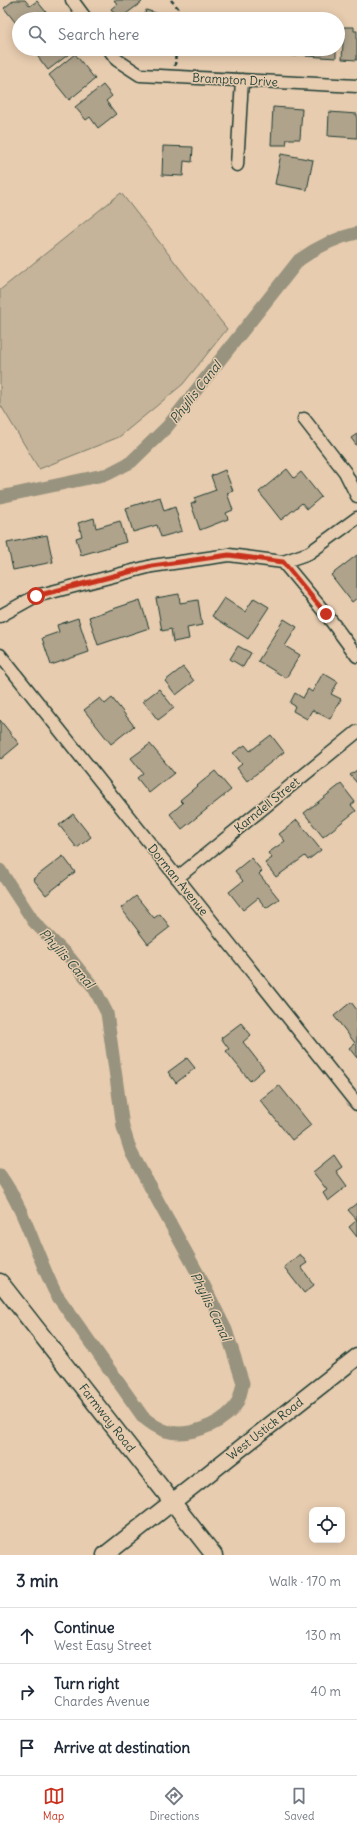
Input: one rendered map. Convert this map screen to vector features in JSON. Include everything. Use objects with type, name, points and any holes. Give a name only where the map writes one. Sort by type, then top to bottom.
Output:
[{"type":"main road","name":"Farmway Road","points":[[0,1282],[214,1555]]},
{"type":"main road","name":"West Ustick Road","points":[[105,1555],[357,1357]]},
{"type":"street","points":[[72,0],[81,12]]},
{"type":"street","name":"Brampton Drive","points":[[114,56],[117,60],[140,75],[357,86]]},
{"type":"street","points":[[237,166],[242,80]]},
{"type":"street","points":[[304,419],[345,472],[357,496]]},
{"type":"street","points":[[0,616],[36,596],[152,566],[229,555],[283,562],[309,553],[357,518]]},
{"type":"street","points":[[283,562],[326,614],[357,656]]},
{"type":"street","name":"Dorman Avenue","points":[[0,655],[357,1104]]},
{"type":"street","name":"Karndell Street","points":[[177,878],[357,732]]},
{"type":"path","points":[[171,0],[178,8],[178,12]]},
{"type":"path","points":[[174,77],[176,56]]},
{"type":"shaded area","points":[[121,193],[227,329],[183,384],[119,437],[39,469],[0,404],[0,290]]},
{"type":"building","points":[[14,0],[25,0],[30,6],[37,1],[46,12],[12,12],[12,18],[4,8]]},
{"type":"building","points":[[114,0],[140,0],[142,2],[128,12],[113,12],[111,9],[117,4]]},
{"type":"building","points":[[345,27],[354,27],[354,31],[357,31],[357,60],[342,59],[342,56],[345,56]]},
{"type":"building","points":[[37,56],[66,56],[48,70]]},
{"type":"building","points":[[73,56],[77,56],[95,79],[69,100],[49,75]]},
{"type":"building","points":[[306,56],[336,56],[336,58]]},
{"type":"building","points":[[103,85],[112,96],[106,101],[116,114],[98,128],[90,117],[86,120],[75,107]]},
{"type":"building","points":[[273,107],[302,109],[300,139],[287,139],[286,145],[271,145]]},
{"type":"building","points":[[329,112],[357,114],[357,138],[328,136]]},
{"type":"building","points":[[163,146],[193,147],[192,162],[184,161],[183,176],[162,175]]},
{"type":"building","points":[[281,154],[313,160],[307,190],[275,184]]},
{"type":"building","points":[[357,434],[357,446],[351,438]]},
{"type":"building","points":[[287,469],[294,478],[301,472],[321,497],[307,509],[302,503],[281,520],[259,492]]},
{"type":"building","points":[[225,470],[233,491],[227,493],[233,510],[226,513],[228,519],[200,530],[191,504],[196,502],[194,498],[216,490],[211,476]]},
{"type":"building","points":[[160,497],[164,511],[175,507],[182,531],[161,537],[157,525],[133,532],[126,508]]},
{"type":"building","points":[[94,518],[96,528],[120,521],[126,542],[81,555],[76,538],[82,536],[78,523]]},
{"type":"building","points":[[47,535],[53,562],[13,570],[7,543]]},
{"type":"building","points":[[357,555],[357,598],[352,602],[331,575]]},
{"type":"building","points":[[179,594],[180,603],[198,600],[202,625],[187,628],[189,639],[173,642],[171,629],[162,631],[156,598]]},
{"type":"building","points":[[224,598],[245,612],[254,598],[269,607],[248,639],[212,616]]},
{"type":"building","points":[[140,600],[149,628],[98,645],[89,617]]},
{"type":"building","points":[[78,618],[89,652],[51,665],[42,638],[59,632],[57,625]]},
{"type":"building","points":[[284,619],[297,627],[285,646],[300,655],[286,678],[258,661]]},
{"type":"building","points":[[238,646],[251,653],[243,667],[230,659]]},
{"type":"building","points":[[183,667],[194,681],[176,695],[165,681]]},
{"type":"building","points":[[323,673],[338,682],[331,694],[341,699],[330,719],[312,710],[307,719],[293,711],[295,706],[290,703],[295,693],[303,698],[308,689],[312,692]]},
{"type":"building","points":[[159,689],[174,708],[158,720],[143,701]]},
{"type":"building","points":[[100,698],[105,704],[112,698],[134,726],[111,744],[84,710]]},
{"type":"building","points":[[0,720],[19,744],[1,759],[0,758]]},
{"type":"building","points":[[271,735],[284,752],[247,781],[237,768],[242,764],[233,753],[245,745],[250,751]]},
{"type":"building","points":[[150,744],[174,773],[149,793],[137,778],[143,773],[131,758]]},
{"type":"building","points":[[357,770],[357,783],[350,775]]},
{"type":"building","points":[[215,771],[231,790],[182,829],[170,814],[183,803],[180,800]]},
{"type":"building","points":[[341,784],[355,802],[351,805],[356,811],[323,837],[304,813]]},
{"type":"building","points":[[73,814],[91,837],[77,848],[59,825]]},
{"type":"building","points":[[297,820],[321,850],[308,860],[305,856],[276,877],[265,863],[272,858],[268,853],[285,841],[279,834]]},
{"type":"building","points":[[63,856],[75,872],[46,895],[33,879]]},
{"type":"building","points":[[251,858],[262,871],[259,874],[279,899],[266,908],[258,898],[243,910],[229,892],[243,881],[235,871]]},
{"type":"building","points":[[136,896],[154,918],[160,914],[170,927],[148,944],[121,908]]},
{"type":"building","points":[[351,1002],[357,1010],[357,1058],[349,1048],[355,1043],[334,1016]]},
{"type":"building","points":[[241,1023],[251,1035],[243,1042],[264,1069],[250,1081],[226,1051],[229,1049],[221,1038]]},
{"type":"building","points":[[187,1058],[195,1068],[176,1083],[168,1072]]},
{"type":"building","points":[[279,1085],[311,1125],[292,1140],[260,1100]]},
{"type":"building","points":[[334,1155],[342,1167],[336,1171],[347,1186],[328,1201],[323,1193],[327,1190],[313,1172]]},
{"type":"building","points":[[357,1203],[357,1220],[348,1210]]},
{"type":"building","points":[[357,1220],[357,1237],[349,1227]]},
{"type":"building","points":[[300,1254],[307,1263],[301,1267],[314,1285],[304,1293],[284,1267]]},
{"type":"waterway","name":"Phyllis Canal","points":[[0,497],[108,474],[131,462],[167,427],[299,260],[326,244],[357,233]]},
{"type":"waterway","name":"Phyllis Canal","points":[[0,870],[34,922],[70,958],[94,988],[107,1013],[123,1127],[131,1152],[203,1283],[226,1330],[243,1383],[238,1401],[235,1407],[227,1415],[202,1429],[183,1433],[174,1433],[163,1430],[143,1417],[56,1294],[17,1203],[0,1175]]},
{"type":"route","points":[[36,596],[152,566],[229,555],[283,562],[326,614]]}]
